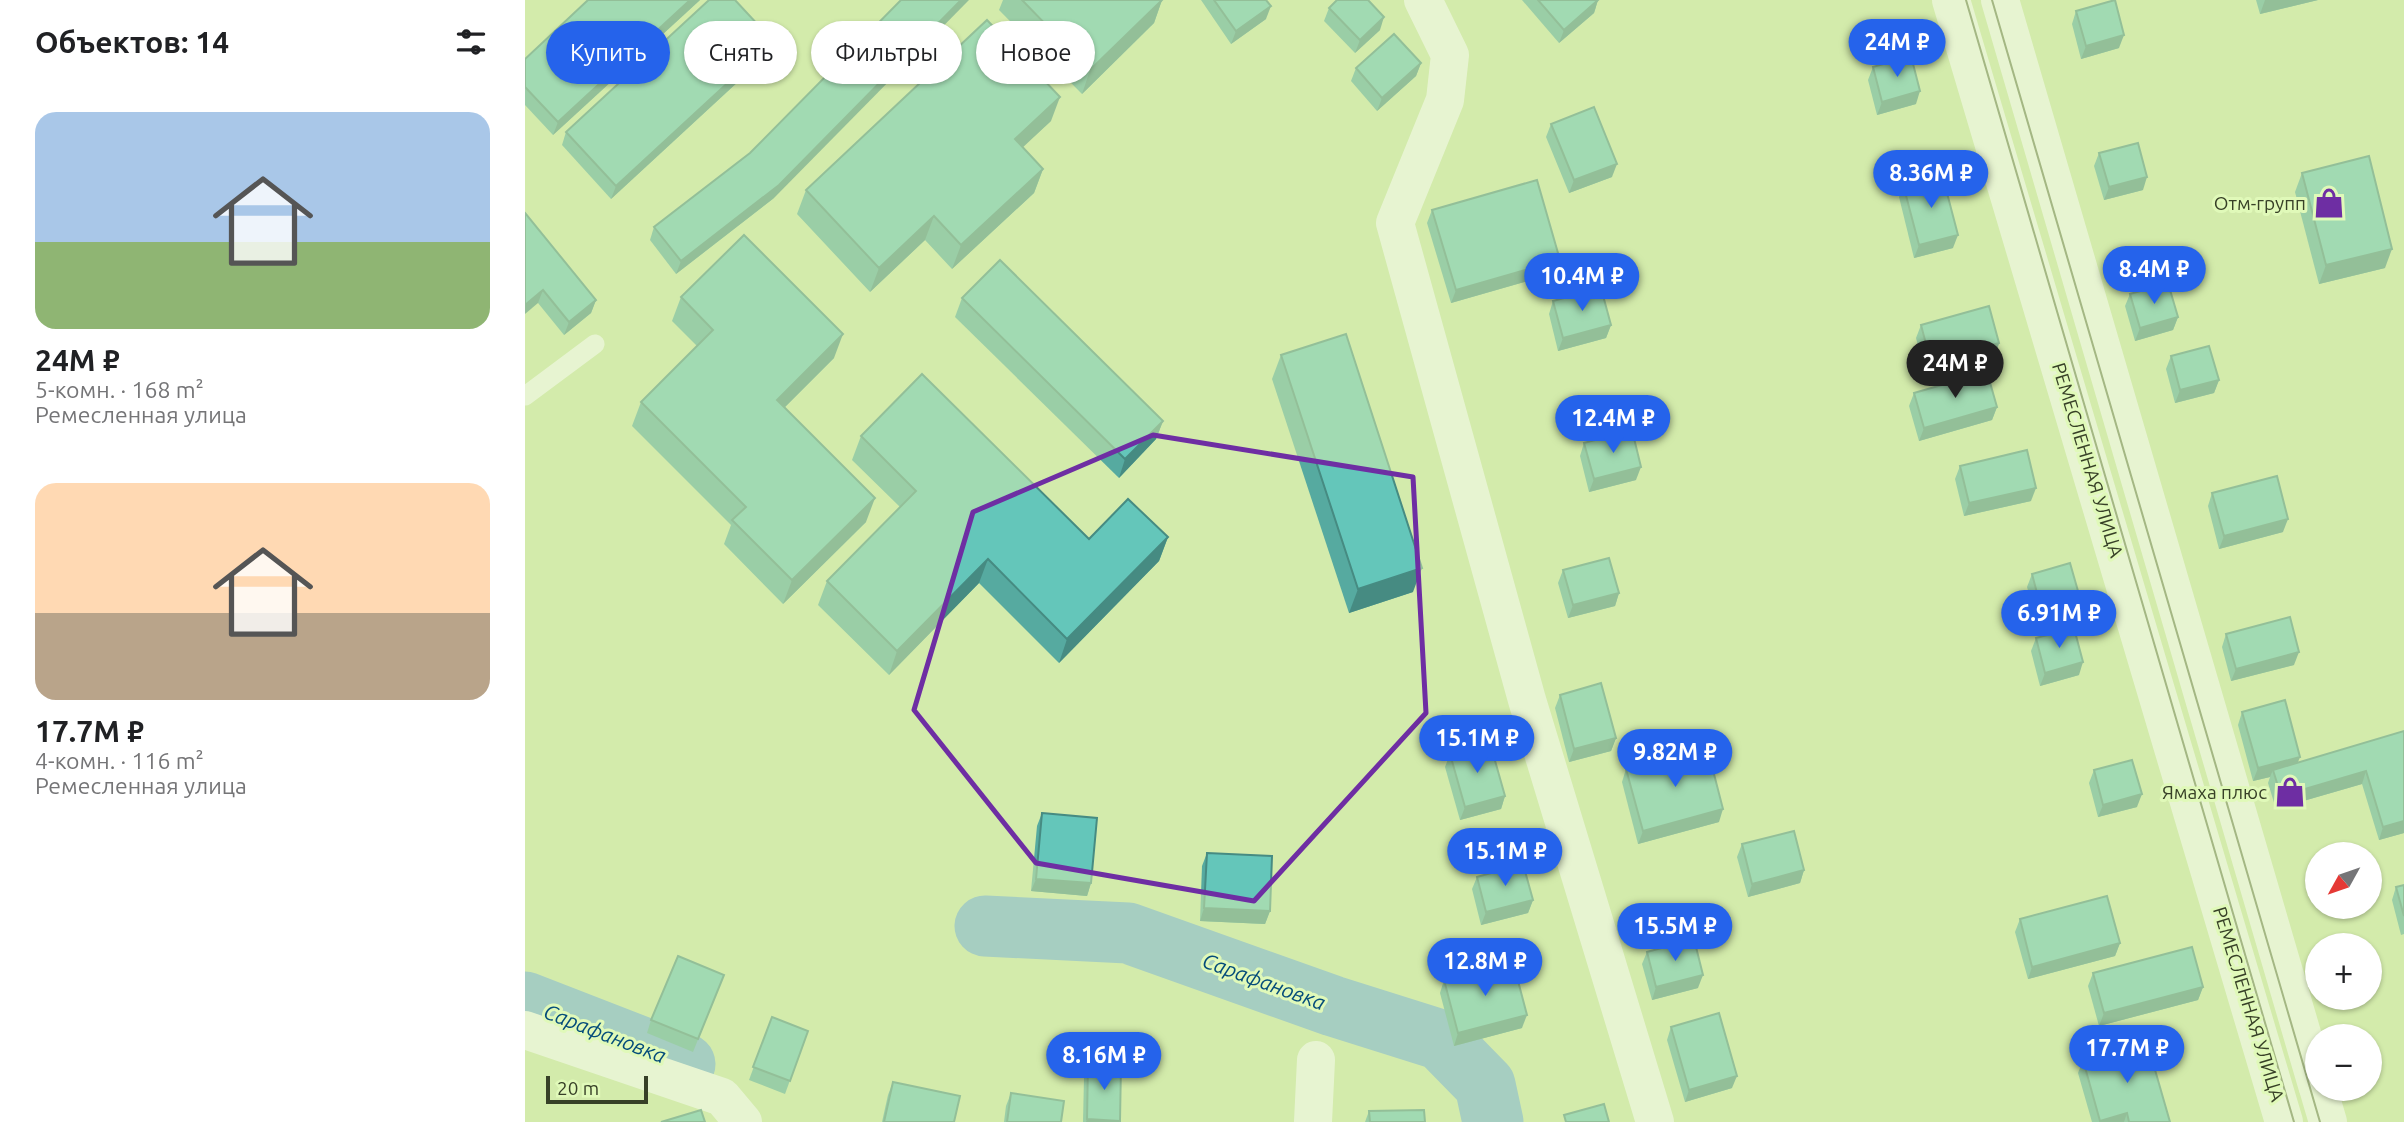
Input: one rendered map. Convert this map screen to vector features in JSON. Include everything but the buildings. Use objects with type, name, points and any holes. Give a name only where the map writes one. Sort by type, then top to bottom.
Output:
[{"type":"street","points":[[1423,0],[1450,55],[1445,100],[1395,223],[1527,699],[1655,1122]]},
{"type":"street","name":"РЕМЕСЛЕННАЯ УЛИЦА","points":[[1951,0],[2284,1122]]},
{"type":"street","points":[[2000,0],[2305,1043]]},
{"type":"street","points":[[525,1030],[722,1097],[743,1122]]},
{"type":"street","points":[[1313,1122],[1316,1060]]},
{"type":"street","points":[[2322,1101],[2328,1122]]},
{"type":"lane","points":[[525,396],[595,344]]},
{"type":"highlighted area","points":[[1153,435],[1413,477],[1426,713],[1254,901],[1036,863],[914,710],[973,512]]},
{"type":"waterway","name":"Сарафановка","points":[[985,926],[1128,933],[1333,1006],[1441,1040],[1485,1085],[1493,1122]]},
{"type":"waterway","name":"Сарафановка","points":[[525,1002],[685,1064]]},
{"type":"tram line","points":[[1966,0],[2294,1122]]},
{"type":"tram line","points":[[1992,0],[2320,1122]]},
{"type":"place","name":"Отм-групп","points":[[2329,203]]},
{"type":"place","name":"Ямаха плюс","points":[[2290,792]]}]
